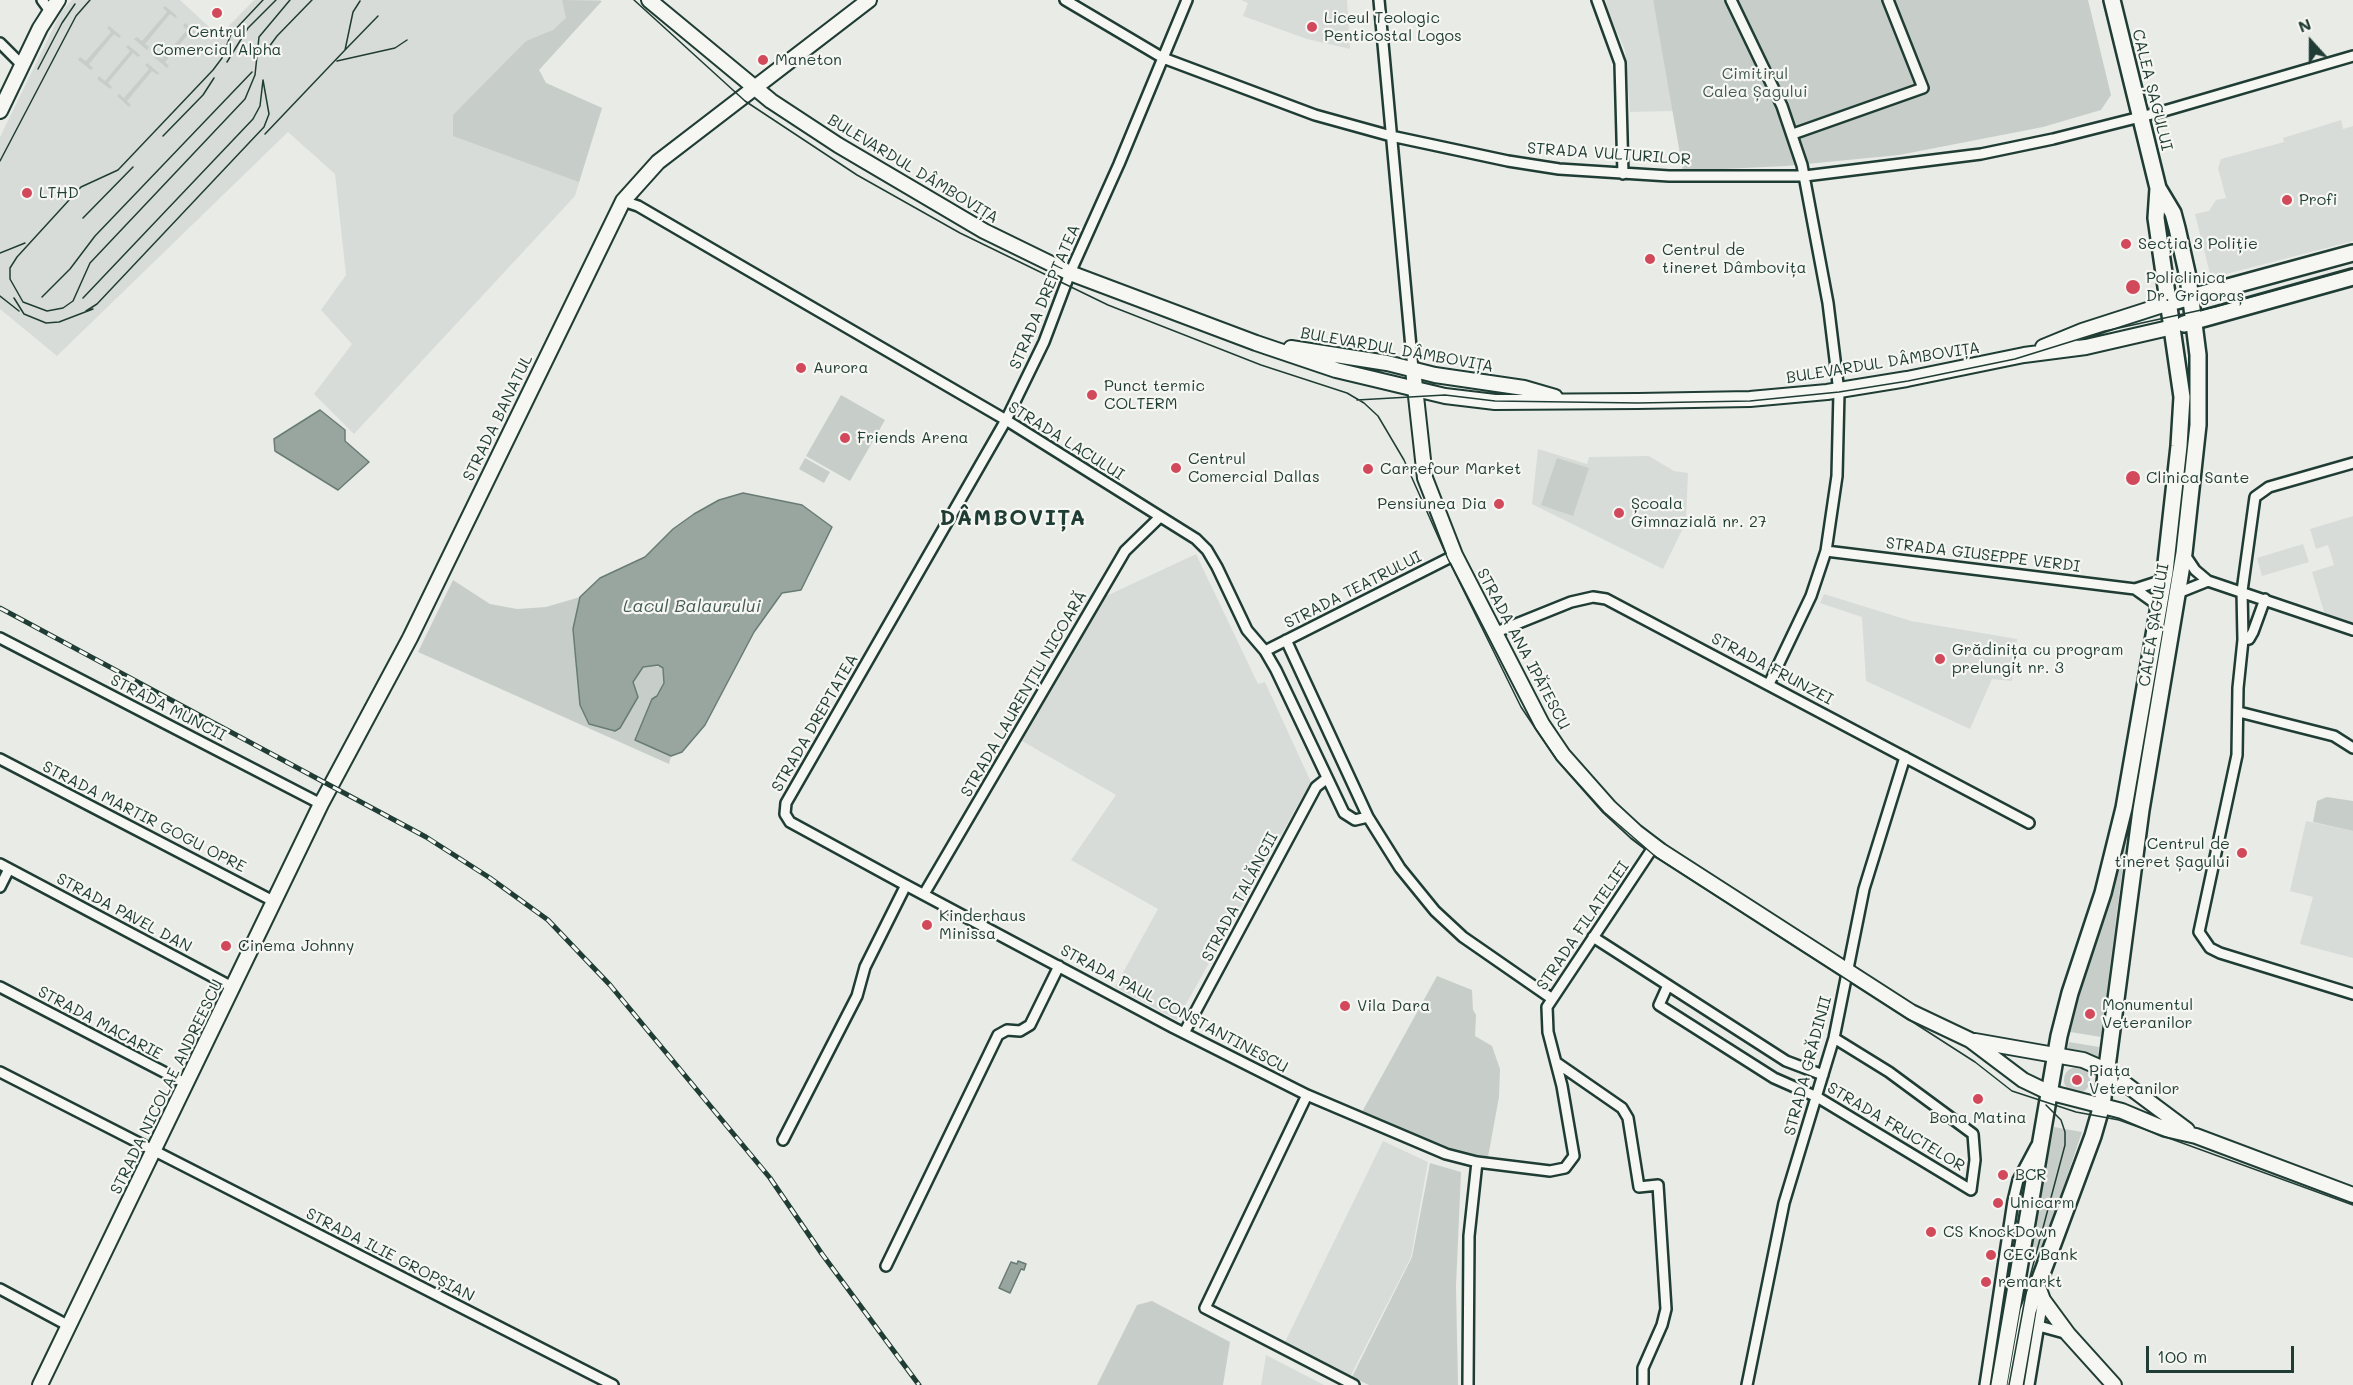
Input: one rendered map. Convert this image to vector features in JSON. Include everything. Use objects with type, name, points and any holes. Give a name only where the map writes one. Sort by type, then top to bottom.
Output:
[{"type":"main road","name":"BULEVARDUL DÂMBOVIȚA","points":[[649,0],[756,88],[838,145],[950,214],[1070,273],[1256,343],[1336,370],[1445,396],[1495,402],[1750,399],[1839,390],[2024,355],[2086,347],[2173,327]]},
{"type":"main road","name":"STRADA BANATUL","points":[[321,804],[414,628],[623,201],[658,162],[869,0]]},
{"type":"main road","name":"CALEA ȘAGULUI","points":[[2108,1071],[2140,819],[2184,553],[2199,416],[2198,355],[2191,297],[2173,213],[2158,188],[2112,0]]},
{"type":"main road","points":[[0,111],[50,4]]},
{"type":"main road","name":"CALEA ȘAGULUI","points":[[2054,1055],[2070,993],[2103,893],[2121,822],[2163,580],[2182,397],[2156,218],[2158,188]]},
{"type":"main road","points":[[2169,303],[2353,253]]},
{"type":"main road","points":[[2173,327],[2353,278]]},
{"type":"main road","name":"BULEVARDUL DÂMBOVIȚA","points":[[2024,355],[2082,331],[2169,303]]},
{"type":"main road","name":"BULEVARDUL DÂMBOVIȚA","points":[[1256,343],[1387,363],[1524,388],[1567,400]]},
{"type":"main road","name":"STRADA ANA IPĂTESCU","points":[[1413,369],[1425,478],[1455,555],[1537,717],[1563,755],[1609,807],[1654,846],[1911,1012],[1970,1040],[2014,1074],[2048,1092]]},
{"type":"main road","name":"STRADA NICOLAE ANDREESCU","points":[[40,1385],[321,804]]},
{"type":"main road","name":"STRADA ANA IPĂTESCU","points":[[1970,1040],[2054,1055]]},
{"type":"main road","points":[[2000,1385],[2054,1055],[2083,1060],[2108,1071],[2196,1136]]},
{"type":"main road","points":[[2014,1385],[2028,1311],[2093,1136],[2108,1071]]},
{"type":"main road","points":[[2048,1092],[2102,1105],[2165,1129],[2196,1136],[2353,1196]]},
{"type":"main road","points":[[2037,1284],[2043,1300],[2068,1334],[2114,1385]]},
{"type":"street","name":"STRADA VULTURILOR","points":[[1065,0],[1163,58],[1315,115],[1391,136],[1508,161],[1623,174],[1805,176],[1981,154],[2053,139],[2353,56]]},
{"type":"street","name":"STRADA DREPTATEA","points":[[785,814],[786,803],[1006,420],[1044,342],[1070,273],[1187,0]]},
{"type":"street","name":"STRADA ANA IPĂTESCU","points":[[1378,0],[1413,369]]},
{"type":"street","points":[[1597,0],[1614,40],[1620,63],[1623,174]]},
{"type":"street","points":[[1731,0],[1793,134],[1805,176],[1828,303],[1839,390],[1837,476],[1826,551],[1811,596],[1769,684]]},
{"type":"street","points":[[1793,134],[1923,88],[1888,0]]},
{"type":"street","points":[[0,43],[22,65]]},
{"type":"street","name":"STRADA LACULUI","points":[[623,201],[638,206],[1006,420],[1190,535],[1207,550],[1248,630],[1265,651],[1326,779],[1349,818],[1368,817]]},
{"type":"street","points":[[2353,463],[2269,487],[2258,493],[2254,502],[2242,591],[2243,640],[2238,688],[2238,755],[2199,924],[2202,939],[2220,953],[2353,994]]},
{"type":"street","name":"STRADA LAURENȚIU NICOARĂ","points":[[924,894],[1119,560],[1135,538],[1160,517]]},
{"type":"street","name":"STRADA GIUSEPPE VERDI","points":[[1826,551],[2135,589],[2163,580]]},
{"type":"street","points":[[2184,553],[2194,570],[2208,581],[2353,630]]},
{"type":"street","name":"STRADA TEATRULUI","points":[[1265,651],[1455,555]]},
{"type":"street","points":[[2178,593],[2208,581]]},
{"type":"street","name":"STRADA GIUSEPPE VERDI","points":[[2135,589],[2159,606]]},
{"type":"street","name":"STRADA FRUNZEI","points":[[1494,633],[1570,602],[1593,597],[1606,599],[2030,823]]},
{"type":"street","points":[[2243,640],[2249,639],[2253,632],[2265,599]]},
{"type":"street","name":"STRADA MUNCII","points":[[0,639],[321,804]]},
{"type":"street","points":[[1286,640],[1358,797],[1400,868],[1435,910],[1463,937],[1551,998]]},
{"type":"street","points":[[2239,712],[2334,736],[2353,748]]},
{"type":"street","name":"STRADA GRĂDINII","points":[[1747,1385],[1784,1203],[1834,1038],[1864,890],[1905,758]]},
{"type":"street","name":"STRADA MARTIR GOGU OPRE","points":[[0,759],[275,902]]},
{"type":"street","name":"STRADA TALĂNGII","points":[[1184,1033],[1316,787],[1326,779]]},
{"type":"street","name":"STRADA PAUL CONSTANTINESCU","points":[[785,814],[790,822],[906,885],[1174,1028],[1307,1095],[1432,1149],[1477,1162],[1550,1171],[1569,1164]]},
{"type":"street","name":"STRADA FILATELIEI","points":[[1569,1164],[1574,1156],[1573,1149],[1557,1063],[1545,1017],[1551,998],[1654,846]]},
{"type":"street","points":[[0,887],[4,867]]},
{"type":"street","name":"STRADA PAVEL DAN","points":[[4,867],[234,988]]},
{"type":"street","points":[[783,1140],[857,996],[865,967],[906,885]]},
{"type":"street","name":"STRADA FRUCTELOR","points":[[1593,938],[1786,1061],[1823,1075]]},
{"type":"street","points":[[886,1266],[999,1035],[1007,1030],[1020,1031],[1030,1025],[1059,966]]},
{"type":"street","name":"STRADA FRUCTELOR","points":[[1668,985],[1659,1005],[1774,1078],[1817,1097],[1971,1190],[1975,1160],[1973,1134],[1889,1072],[1834,1038]]},
{"type":"street","name":"STRADA MACARIE","points":[[0,987],[187,1084]]},
{"type":"street","points":[[1557,1063],[1622,1108],[1628,1118],[1639,1187],[1658,1185],[1666,1309],[1662,1325],[1643,1368],[1643,1385]]},
{"type":"street","name":"STRADA ILIE GROPȘIAN","points":[[0,1072],[613,1385]]},
{"type":"street","points":[[1307,1095],[1205,1308],[1354,1385]]},
{"type":"street","points":[[1985,1385],[2013,1201],[2018,1180],[2041,1139]]},
{"type":"street","points":[[1468,1385],[1469,1236],[1477,1162]]},
{"type":"street","points":[[0,1289],[69,1326]]},
{"type":"street","points":[[2029,1385],[2043,1300]]},
{"type":"street","points":[[2039,1326],[2068,1334]]},
{"type":"shaded area","points":[[72,0],[180,0],[219,36],[254,0],[601,0],[539,70],[546,83],[602,108],[575,196],[354,434],[314,394],[352,344],[321,310],[346,275],[335,174],[288,132],[57,356],[0,309],[0,137],[61,12]]},
{"type":"shaded area","name":"Liceul Teologic Penticostal Logos","points":[[1241,0],[1347,0],[1350,49],[1307,39],[1243,16],[1248,3]]},
{"type":"shaded area","points":[[1606,0],[1653,0],[1674,111],[1630,112],[1625,50],[1607,10]]},
{"type":"shaded area","points":[[2341,120],[2343,129],[2353,126],[2353,241],[2211,278],[2195,214],[2209,211],[2216,200],[2226,198],[2218,168],[2221,159],[2284,142],[2283,138]]},
{"type":"shaded area","name":"Școala Gimnazială nr. 27","points":[[1538,449],[1587,464],[1589,457],[1649,456],[1674,471],[1688,473],[1686,522],[1663,569],[1532,504]]},
{"type":"shaded area","points":[[2353,516],[2353,624],[2325,615],[2312,572],[2334,565],[2328,545],[2316,549],[2310,529]]},
{"type":"shaded area","points":[[2303,544],[2309,562],[2262,576],[2257,558]]},
{"type":"shaded area","points":[[1196,554],[1258,684],[1265,682],[1311,782],[1177,1020],[1115,987],[1158,909],[1071,860],[1116,795],[1022,741],[1102,598]]},
{"type":"shaded area","name":"Grădinița cu program prelungit nr. 3","points":[[1824,594],[1911,621],[2017,639],[2012,681],[1992,679],[1970,729],[1866,681],[1862,617],[1820,603]]},
{"type":"shaded area","points":[[2306,821],[2353,831],[2353,958],[2300,944],[2313,897],[2290,891]]},
{"type":"shaded area","points":[[1383,1141],[1428,1162],[1411,1257],[1350,1377],[1285,1342]]},
{"type":"shaded area","points":[[1266,1355],[1324,1385],[1261,1385]]},
{"type":"green space","points":[[562,0],[602,1],[539,70],[546,83],[602,108],[579,182],[453,136],[453,115],[526,41],[553,30],[566,18]]},
{"type":"green space","name":"Cimitirul Calea Șagului","points":[[1653,0],[2088,0],[2111,95],[2101,110],[2043,127],[1899,155],[1786,166],[1683,171]]},
{"type":"green space","points":[[165,6],[177,16],[176,18],[170,14],[145,44],[149,47],[147,50],[134,39],[137,37],[142,41],[167,12],[163,8]]},
{"type":"green space","points":[[185,23],[198,34],[196,36],[190,32],[165,62],[169,66],[167,68],[154,57],[157,55],[162,59],[187,30],[183,26]]},
{"type":"green space","points":[[109,26],[121,36],[119,38],[114,34],[89,64],[93,68],[91,70],[78,60],[80,57],[86,61],[111,32],[107,28]]},
{"type":"green space","points":[[128,45],[140,55],[138,57],[133,53],[108,83],[112,87],[110,89],[97,79],[99,76],[105,81],[130,51],[126,47]]},
{"type":"green space","points":[[147,63],[159,73],[158,75],[152,71],[127,101],[131,105],[129,107],[117,96],[119,94],[124,98],[149,69],[145,65]]},
{"type":"green space","name":"Friends Arena","points":[[841,395],[885,420],[850,481],[806,456]]},
{"type":"green space","points":[[805,458],[830,472],[824,483],[799,469]]},
{"type":"green space","points":[[1557,458],[1589,468],[1573,516],[1541,505]]},
{"type":"green space","points":[[453,580],[490,604],[517,609],[546,607],[580,597],[573,629],[638,697],[632,682],[643,667],[652,665],[663,668],[664,683],[635,740],[671,756],[669,764],[418,652]]},
{"type":"green space","points":[[2327,797],[2353,801],[2353,831],[2313,822],[2317,801]]},
{"type":"green space","points":[[2123,833],[2127,834],[2101,1037],[2070,1032]]},
{"type":"green space","points":[[1437,976],[1472,990],[1473,1010],[1476,1015],[1475,1036],[1492,1046],[1500,1069],[1499,1097],[1488,1157],[1452,1153],[1362,1112]]},
{"type":"green space","points":[[2069,1042],[2099,1047],[2098,1057],[2067,1052]]},
{"type":"green space","points":[[2077,1067],[2086,1071],[2090,1080],[2086,1089],[2077,1093],[2068,1089],[2064,1080],[2068,1071]]},
{"type":"green space","points":[[2054,1127],[2082,1132],[2042,1251],[2029,1248]]},
{"type":"green space","points":[[1430,1163],[1461,1172],[1456,1286],[1458,1385],[1369,1385],[1352,1377],[1412,1257]]},
{"type":"green space","points":[[1152,1301],[1230,1342],[1223,1385],[1097,1385],[1137,1305]]},
{"type":"water","points":[[320,410],[345,430],[345,441],[369,462],[338,490],[275,451],[274,439]]},
{"type":"water","name":"Lacul Balaurului","points":[[743,493],[802,505],[832,527],[801,590],[782,593],[754,632],[705,725],[682,752],[671,756],[635,740],[652,699],[657,696],[664,683],[663,668],[658,665],[643,667],[633,682],[638,697],[620,728],[615,731],[589,724],[580,705],[573,629],[580,597],[600,578],[645,557],[673,529],[694,514],[719,500]]},
{"type":"water","points":[[1018,1261],[1026,1264],[1024,1270],[1021,1269],[1010,1293],[999,1288],[1011,1262],[1017,1264]]},
{"type":"tram line","points":[[0,161],[76,16],[90,0]]},
{"type":"tram line","points":[[263,0],[231,34],[222,58],[213,70],[118,170],[81,187],[17,257],[10,268],[10,279],[23,302],[47,311],[63,308],[73,301],[90,263],[245,99],[255,75],[259,37],[290,0]]},
{"type":"tram line","points":[[227,62],[248,28],[276,0]]},
{"type":"tram line","points":[[263,55],[277,36],[312,0]]},
{"type":"tram line","points":[[634,0],[745,101],[857,175],[960,233],[1108,305],[1261,365],[1347,393],[1364,403],[1378,416],[1404,460],[1448,559],[1521,707],[1557,760],[1604,812],[1656,857],[1975,1062],[2012,1091],[2076,1112],[2119,1120],[2353,1205]]},
{"type":"tram line","points":[[265,134],[345,50],[353,12],[360,1]]},
{"type":"tram line","points":[[38,69],[62,23],[75,4]]},
{"type":"tram line","points":[[345,50],[378,16]]},
{"type":"tram line","points":[[337,61],[395,48],[407,40]]},
{"type":"tram line","points":[[42,297],[70,269],[95,236],[252,72]]},
{"type":"tram line","points":[[163,136],[203,95],[214,78]]},
{"type":"tram line","points":[[83,298],[253,119],[260,106],[263,80],[269,114],[264,127],[97,304],[86,311]]},
{"type":"tram line","points":[[83,218],[133,167]]},
{"type":"tram line","points":[[0,253],[25,243]]},
{"type":"tram line","points":[[1357,400],[1445,395],[1495,401],[1638,403],[1750,401],[1839,392],[1908,381],[2015,359],[2105,331],[2215,307],[2353,269]]},
{"type":"tram line","points":[[0,296],[19,311]]},
{"type":"tram line","points":[[14,298],[24,314],[46,323],[59,322],[93,309]]},
{"type":"tram line","points":[[2009,1385],[2027,1288],[2065,1145],[2065,1132],[2061,1120],[2046,1105]]},
{"type":"railway","points":[[0,608],[426,837],[490,878],[548,920],[610,985],[770,1178],[822,1254],[919,1385]]},
{"type":"place","name":"Centrul Comercial Alpha","points":[[217,13]]},
{"type":"place","name":"Liceul Teologic Penticostal Logos","points":[[1312,27]]},
{"type":"place","name":"Maneton","points":[[763,60]]},
{"type":"place","name":"LTHD","points":[[27,193]]},
{"type":"place","name":"Profi","points":[[2287,200]]},
{"type":"place","name":"Secția 3 Poliție","points":[[2126,244]]},
{"type":"place","name":"Centrul de tineret Dâmbovița","points":[[1650,259]]},
{"type":"place","name":"Policlinica Dr. Grigoraș","points":[[2133,287]]},
{"type":"place","name":"Aurora","points":[[801,368]]},
{"type":"place","name":"Punct termic COLTERM","points":[[1092,395]]},
{"type":"place","name":"Friends Arena","points":[[845,438]]},
{"type":"place","name":"Centrul Comercial Dallas","points":[[1176,468]]},
{"type":"place","name":"Carrefour Market","points":[[1368,469]]},
{"type":"place","name":"Clinica Sante","points":[[2133,478]]},
{"type":"place","name":"Pensiunea Dia","points":[[1499,504]]},
{"type":"place","name":"Școala Gimnazială nr. 27","points":[[1619,513]]},
{"type":"place","name":"Grădinița cu program prelungit nr. 3","points":[[1940,659]]},
{"type":"place","name":"Centrul de tineret Șagului","points":[[2242,853]]},
{"type":"place","name":"Kinderhaus Minissa","points":[[927,925]]},
{"type":"place","name":"Cinema Johnny","points":[[226,946]]},
{"type":"place","name":"Vila Dara","points":[[1345,1006]]},
{"type":"place","name":"Monumentul Veteranilor","points":[[2090,1014]]},
{"type":"place","name":"Piața Veteranilor","points":[[2077,1080]]},
{"type":"place","name":"Bona Matina","points":[[1978,1099]]},
{"type":"place","name":"BCR","points":[[2003,1175]]},
{"type":"place","name":"Unicarm","points":[[1998,1203]]},
{"type":"place","name":"CS KnockDown","points":[[1931,1232]]},
{"type":"place","name":"CEC Bank","points":[[1991,1255]]},
{"type":"place","name":"remarkt","points":[[1986,1282]]},
{"type":"district","name":"DÂMBOVIȚA","points":[[1013,518]]}]
